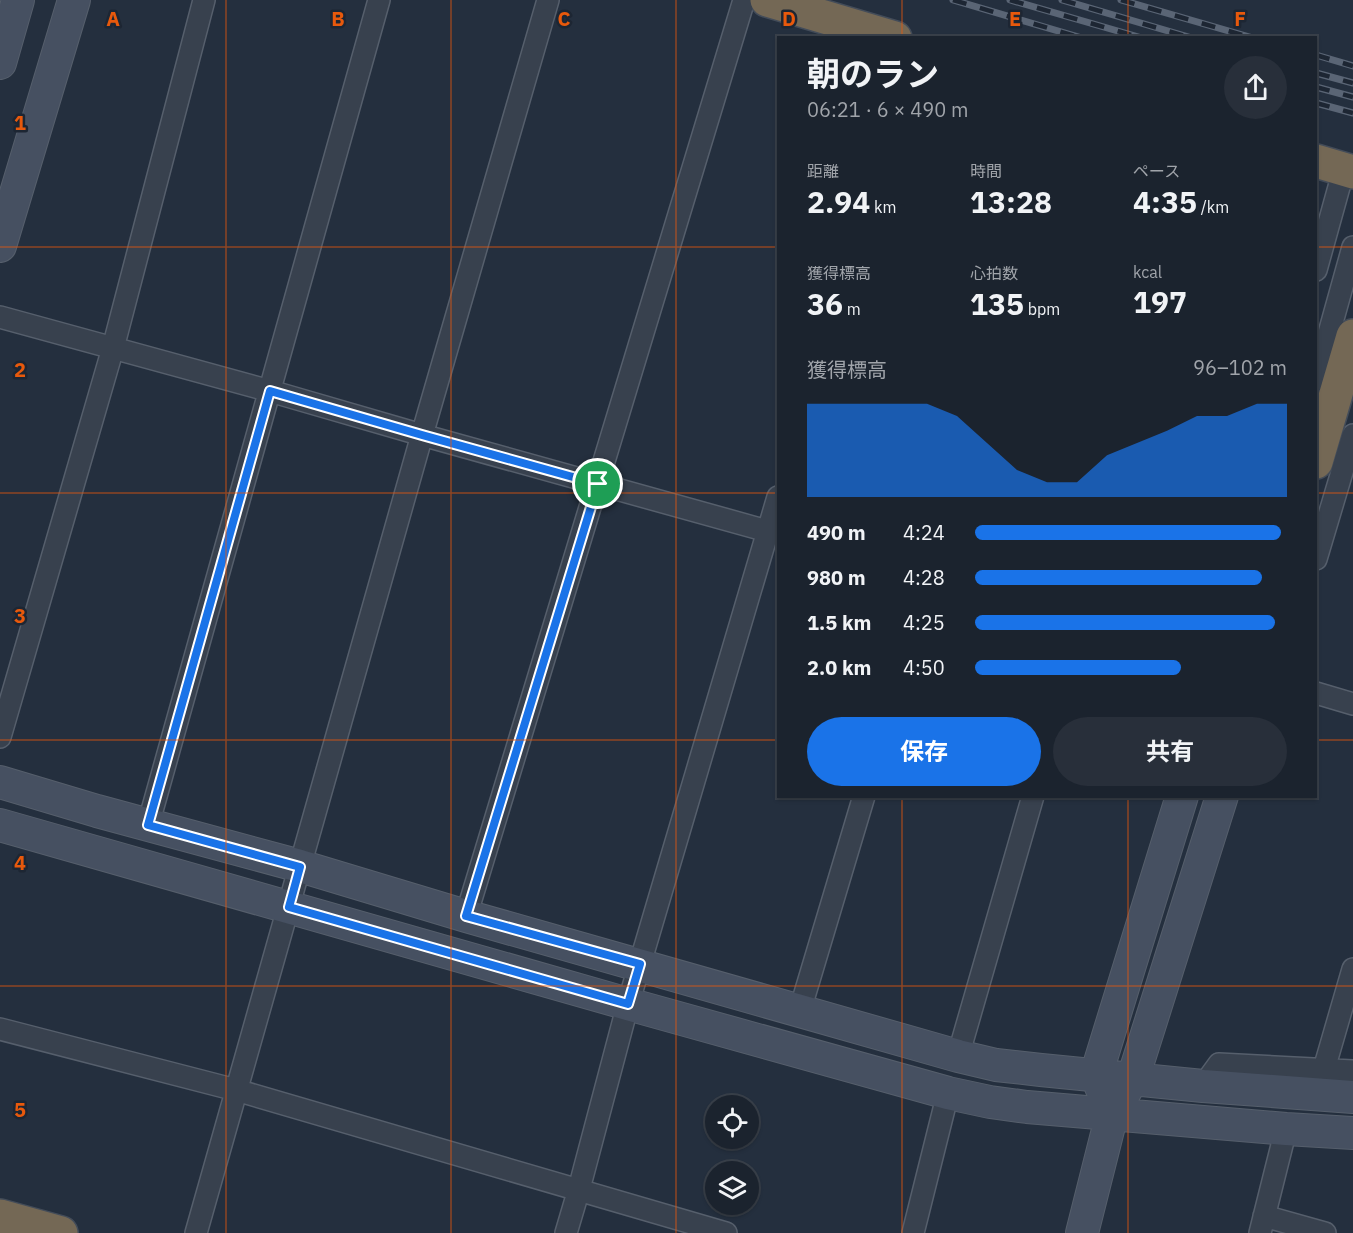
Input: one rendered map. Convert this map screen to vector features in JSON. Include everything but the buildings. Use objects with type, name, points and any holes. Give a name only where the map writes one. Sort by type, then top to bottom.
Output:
[{"type":"highway","points":[[767,0],[888,36]]},
{"type":"highway","points":[[1317,456],[1353,336]]},
{"type":"highway","points":[[0,1216],[61,1233]]},
{"type":"street","points":[[0,63],[18,0]]},
{"type":"street","points":[[0,246],[11,174],[74,0]]},
{"type":"street","points":[[0,737],[113,348],[204,0]]},
{"type":"street","points":[[148,825],[379,0]]},
{"type":"street","points":[[196,1233],[548,0]]},
{"type":"street","points":[[466,916],[744,0]]},
{"type":"street","points":[[1317,265],[1338,167]]},
{"type":"street","points":[[1317,376],[1353,247]]},
{"type":"street","points":[[0,317],[774,533]]},
{"type":"street","points":[[1317,556],[1353,435]]},
{"type":"street","points":[[566,1233],[628,1004],[774,533],[777,506]]},
{"type":"street","points":[[1317,693],[1353,704]]},
{"type":"street","points":[[0,782],[996,1065],[1203,1086],[1353,1097]]},
{"type":"street","points":[[800,1010],[863,798]]},
{"type":"street","points":[[958,1056],[1032,798]]},
{"type":"street","points":[[1112,1114],[1096,1075],[1181,798]]},
{"type":"street","points":[[1082,1233],[1112,1114],[1134,1078],[1221,798]]},
{"type":"street","points":[[0,825],[948,1093],[1027,1107],[1353,1133]]},
{"type":"street","points":[[1324,1069],[1353,969]]},
{"type":"street","points":[[0,1029],[236,1090],[726,1233]]},
{"type":"street","points":[[1203,1086],[1219,1064],[1353,1071]]},
{"type":"street","points":[[913,1233],[948,1093]]},
{"type":"street","points":[[1286,1129],[1262,1225],[1325,1233]]},
{"type":"railway","points":[[953,0],[1075,36]]},
{"type":"railway","points":[[1010,0],[1135,36]]},
{"type":"railway","points":[[1062,0],[1185,36]]},
{"type":"railway","points":[[1121,0],[1246,36]]},
{"type":"railway","points":[[1317,55],[1353,66]]},
{"type":"railway","points":[[1317,73],[1353,83]]},
{"type":"railway","points":[[1317,87],[1353,97]]},
{"type":"railway","points":[[1317,103],[1353,113]]},
{"type":"route","points":[[270,391],[598,484],[466,916],[640,964],[628,1004],[289,907],[300,867],[148,825],[270,391]]}]
